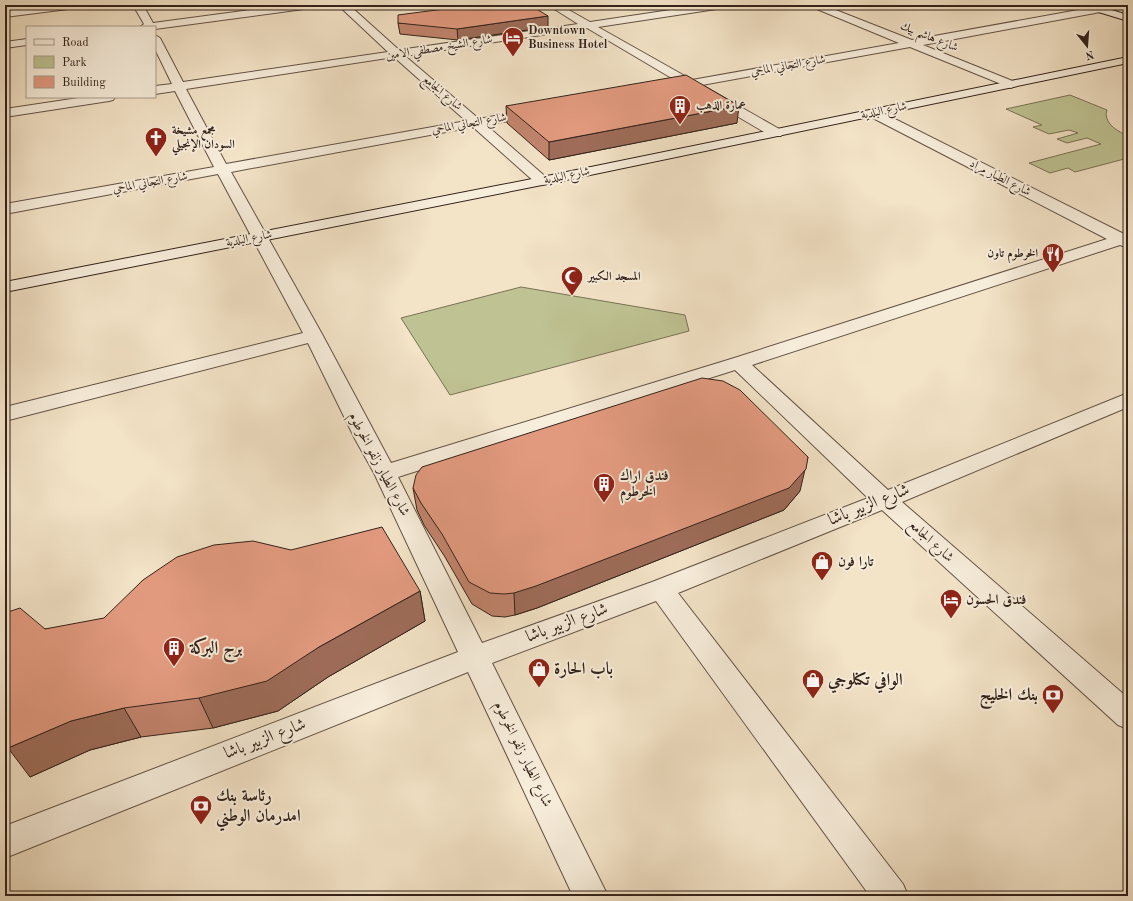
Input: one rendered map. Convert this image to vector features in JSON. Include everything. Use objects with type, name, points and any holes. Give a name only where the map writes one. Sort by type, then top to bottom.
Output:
[{"type":"street","points":[[5,14],[76,5]]},
{"type":"street","name":"شارع الطيار زلفو الخرطوم","points":[[138,5],[148,26]]},
{"type":"street","points":[[156,29],[311,5]]},
{"type":"street","name":"شارع الجامع","points":[[343,5],[395,54],[477,123],[542,181]]},
{"type":"street","points":[[553,5],[776,133]]},
{"type":"street","name":"شارع الشيخ مصطفي الامين","points":[[156,90],[723,5]]},
{"type":"street","name":"شارع هاشم بيك","points":[[815,5],[1011,84]]},
{"type":"street","points":[[1085,5],[1128,18]]},
{"type":"street","name":"شارع التجاني الماحي","points":[[661,89],[1122,5]]},
{"type":"street","points":[[5,45],[26,42]]},
{"type":"street","name":"شارع الطيار زلفو الخرطوم","points":[[156,42],[222,170],[314,336],[367,442],[385,473],[476,656],[591,896]]},
{"type":"street","name":"شارع البلدية","points":[[5,287],[542,181],[1128,60]]},
{"type":"street","points":[[5,113],[102,98]]},
{"type":"street","name":"شارع التجاني الماحي","points":[[5,209],[546,110]]},
{"type":"street","name":"شارع الطيار مراد","points":[[873,113],[1125,241]]},
{"type":"street","points":[[385,473],[1125,241]]},
{"type":"street","points":[[5,414],[314,336]]},
{"type":"street","name":"شارع الجامع","points":[[738,362],[885,500],[1128,716]]},
{"type":"street","name":"شارع الزبير باشا","points":[[5,842],[476,656],[660,589],[885,500],[1128,400]]},
{"type":"street","points":[[660,589],[891,896]]},
{"type":"green space","points":[[1070,95],[1107,110],[1106,114],[1108,122],[1117,130],[1128,136],[1128,158],[1075,172],[1068,168],[1050,173],[1029,163],[1101,144],[1087,138],[1067,143],[1057,139],[1078,133],[1069,130],[1049,134],[1033,127],[1042,125],[1006,109]]},
{"type":"green space","points":[[521,287],[685,315],[689,331],[450,395],[401,318]]},
{"type":"building","points":[[475,5],[530,5],[548,16],[457,29],[398,23],[398,15]]},
{"type":"building","points":[[686,75],[739,106],[549,142],[506,106]]},
{"type":"building","name":"فندق اراك الخرطوم","points":[[702,378],[723,381],[740,390],[808,457],[806,469],[789,488],[536,586],[514,593],[490,593],[469,582],[442,534],[421,503],[413,488],[416,475],[422,467]]},
{"type":"building","name":"برج البركة","points":[[382,527],[420,591],[319,647],[267,681],[199,698],[124,708],[71,721],[8,748],[8,691],[5,692],[5,613],[20,608],[45,629],[104,618],[143,580],[177,557],[214,545],[253,541],[291,550]]},
{"type":"place","name":"Downtown Business Hotel","points":[[513,58]]},
{"type":"place","name":"عمارة الذهب","points":[[680,126]]},
{"type":"place","name":"مجمع مشيخة السودان الإنجيلي","points":[[156,158]]},
{"type":"place","name":"الخرطوم تاون","points":[[1053,274]]},
{"type":"place","name":"المسجد الكبير","points":[[572,296]]},
{"type":"place","name":"فندق اراك الخرطوم","points":[[604,504]]},
{"type":"place","name":"تارا فون","points":[[822,582]]},
{"type":"place","name":"فندق الحسون","points":[[951,620]]},
{"type":"place","name":"برج البركة","points":[[174,668]]},
{"type":"place","name":"باب الحارة","points":[[539,688]]},
{"type":"place","name":"الوافي تكنلوجي","points":[[813,700]]},
{"type":"place","name":"بنك الخليج","points":[[1053,714]]},
{"type":"place","name":"رئاسة بنك امدرمان الوطني","points":[[201,826]]}]
